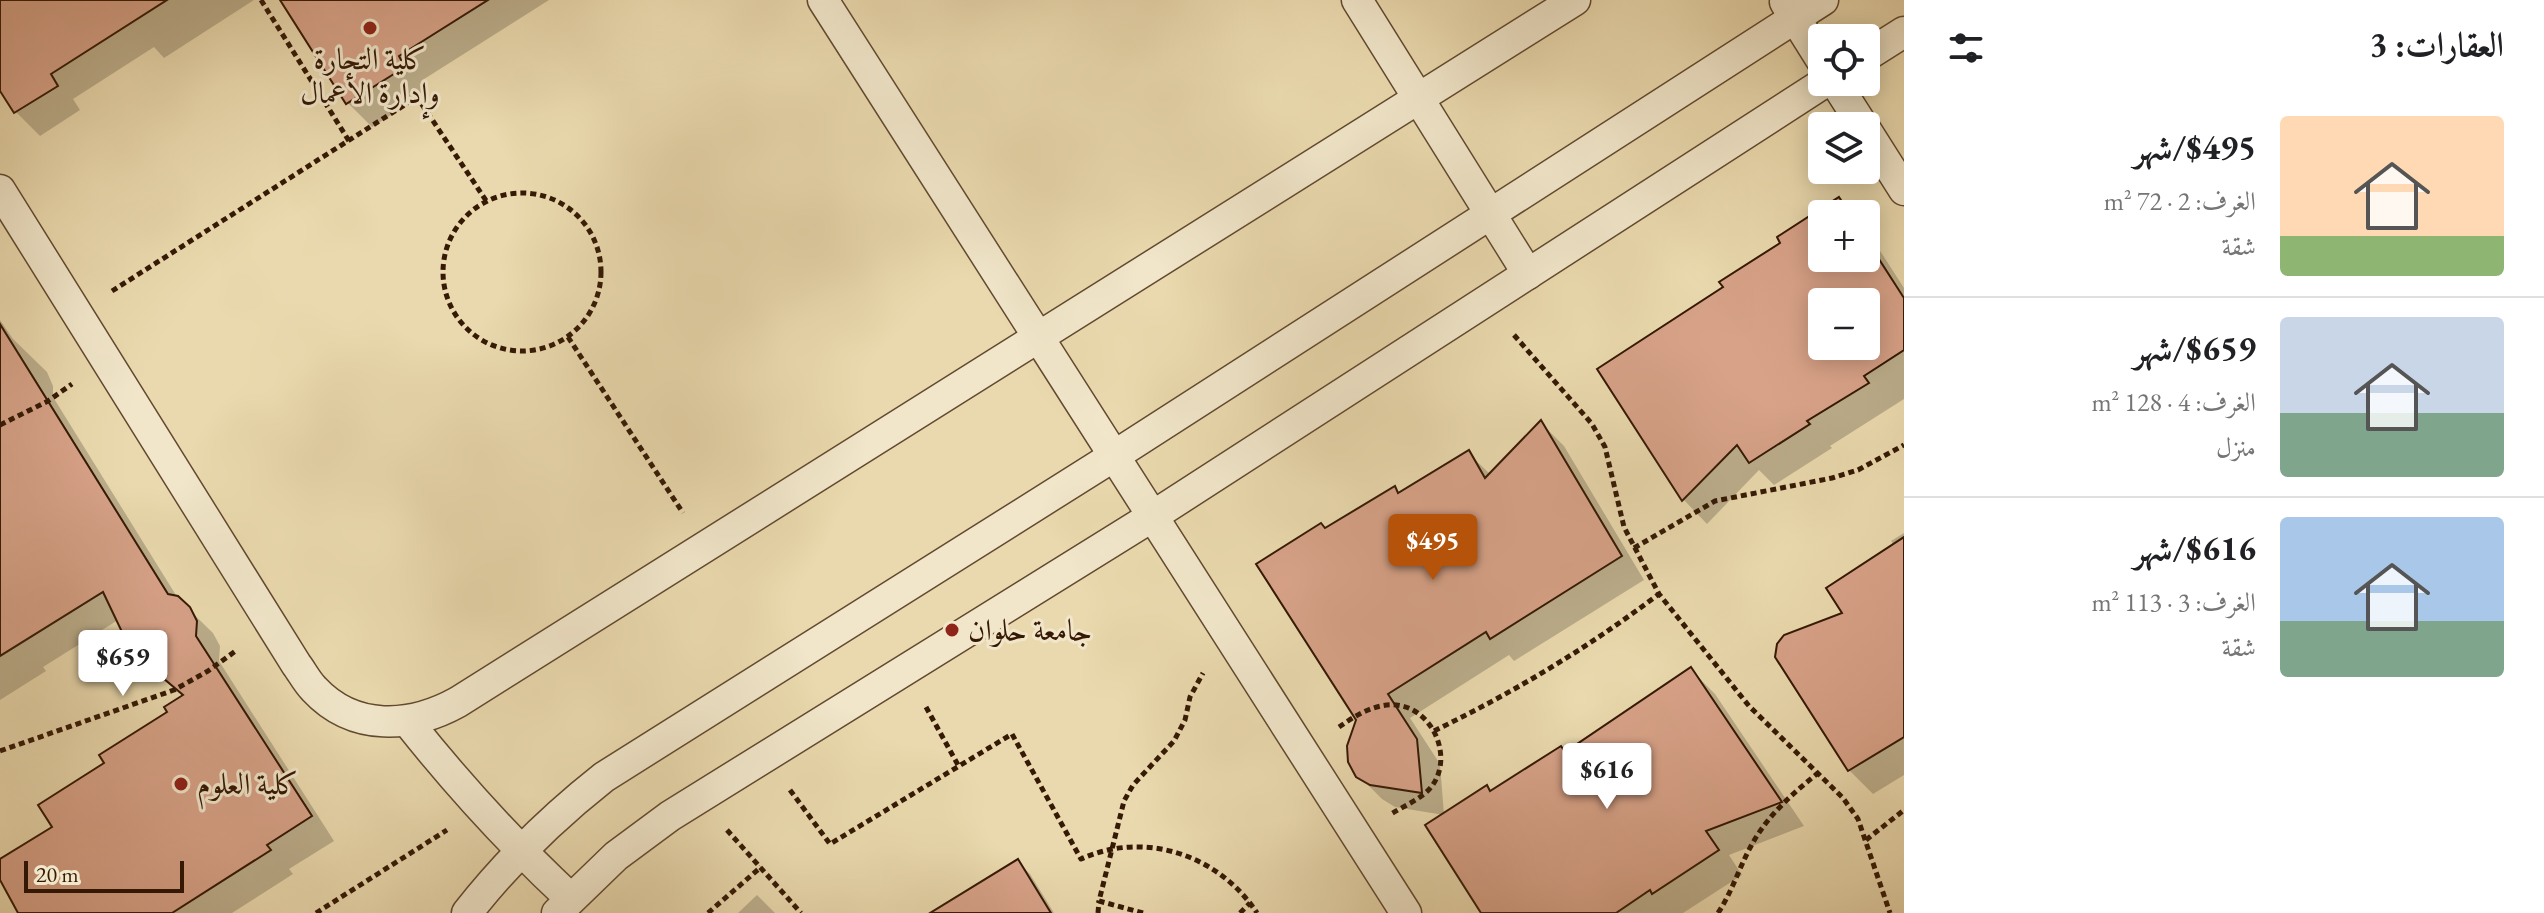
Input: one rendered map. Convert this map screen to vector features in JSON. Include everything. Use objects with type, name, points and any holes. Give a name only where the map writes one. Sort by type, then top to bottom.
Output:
[{"type":"lane","points":[[823,0],[1406,913]]},
{"type":"lane","points":[[1357,0],[1528,274]]},
{"type":"lane","points":[[0,190],[315,691],[342,710],[374,722],[408,722],[434,715],[458,702],[1575,0]]},
{"type":"lane","points":[[467,913],[519,851],[560,812],[604,777],[1114,456],[1490,212],[1790,9],[1823,0]]},
{"type":"lane","points":[[1790,9],[1808,38]]},
{"type":"lane","points":[[1880,47],[1904,32]]},
{"type":"lane","points":[[408,722],[563,906],[616,856],[670,816],[1153,516],[1808,93]]},
{"type":"lane","points":[[1880,152],[1904,190]]},
{"type":"path","points":[[261,0],[349,141]]},
{"type":"path","points":[[77,313],[417,97],[487,202]]},
{"type":"path","points":[[523,193],[548,196],[570,208],[587,226],[598,248],[601,273],[597,298],[586,319],[568,337],[546,347],[521,351],[497,347],[474,336],[457,318],[446,296],[443,271],[447,246],[458,225],[476,207],[498,196],[523,193]]},
{"type":"path","points":[[1486,302],[1592,424],[1605,447],[1624,527],[1659,594],[1749,706],[1843,798],[1858,819],[1890,913]]},
{"type":"path","points":[[568,337],[706,547]]},
{"type":"path","points":[[0,425],[48,401],[80,378],[103,354]]},
{"type":"path","points":[[1634,548],[1715,501],[1763,490],[1805,486],[1858,470],[1904,445]]},
{"type":"path","points":[[1434,731],[1551,670],[1659,594]]},
{"type":"path","points":[[0,751],[174,690],[240,648],[269,620]]},
{"type":"path","points":[[1098,913],[1124,801],[1133,785],[1174,741],[1185,720],[1190,697],[1229,636]]},
{"type":"path","points":[[905,670],[958,765]]},
{"type":"path","points":[[1302,750],[1374,707],[1395,705],[1412,710],[1427,721],[1434,731],[1441,754],[1439,770],[1432,786],[1357,836]]},
{"type":"path","points":[[765,757],[830,844],[1012,734],[1081,859],[1113,848],[1152,847],[1189,856],[1212,869],[1257,913]]},
{"type":"path","points":[[1718,913],[1762,828],[1787,798],[1818,773]]},
{"type":"path","points":[[699,798],[801,913]]},
{"type":"path","points":[[316,913],[481,809]]},
{"type":"path","points":[[1866,840],[1904,810]]},
{"type":"path","points":[[708,913],[761,867]]},
{"type":"path","points":[[1099,901],[1143,913]]},
{"type":"path","points":[[1240,913],[1250,903]]},
{"type":"building","points":[[0,0],[167,0],[51,74],[58,86],[14,113],[0,91]]},
{"type":"building","name":"كلية التجارة وإدارة الأعمال","points":[[280,0],[488,0],[399,56],[405,67],[346,104]]},
{"type":"building","points":[[1808,217],[1808,272],[1880,272],[1880,261],[1904,298],[1904,350],[1864,376],[1869,383],[1807,421],[1810,424],[1749,463],[1737,445],[1682,501],[1597,369],[1723,287],[1719,282],[1780,243],[1777,237]]},
{"type":"building","points":[[0,324],[168,594],[178,596],[190,607],[197,621],[196,636],[312,816],[267,845],[271,850],[172,913],[18,913],[0,880],[0,859],[52,827],[38,805],[104,763],[99,755],[167,712],[164,707],[183,695],[131,651],[103,592],[0,656]]},
{"type":"building","points":[[1541,420],[1622,556],[1490,639],[1486,632],[1388,694],[1417,739],[1422,793],[1370,785],[1356,777],[1348,762],[1347,746],[1356,720],[1256,564],[1321,523],[1325,528],[1395,486],[1398,493],[1469,450],[1485,478]]},
{"type":"building","points":[[1904,537],[1904,737],[1848,771],[1775,657],[1777,644],[1784,635],[1842,613],[1826,588]]},
{"type":"building","points":[[1691,667],[1782,802],[1706,831],[1719,850],[1652,894],[1650,890],[1616,913],[1481,913],[1425,825],[1487,785],[1490,791],[1561,746],[1565,752]]},
{"type":"building","points":[[1018,859],[1051,913],[930,913]]},
{"type":"place","name":"كلية التجارة وإدارة الأعمال","points":[[370,28]]},
{"type":"place","name":"جامعة حلوان","points":[[952,630]]},
{"type":"place","name":"كلية العلوم","points":[[181,784]]}]
